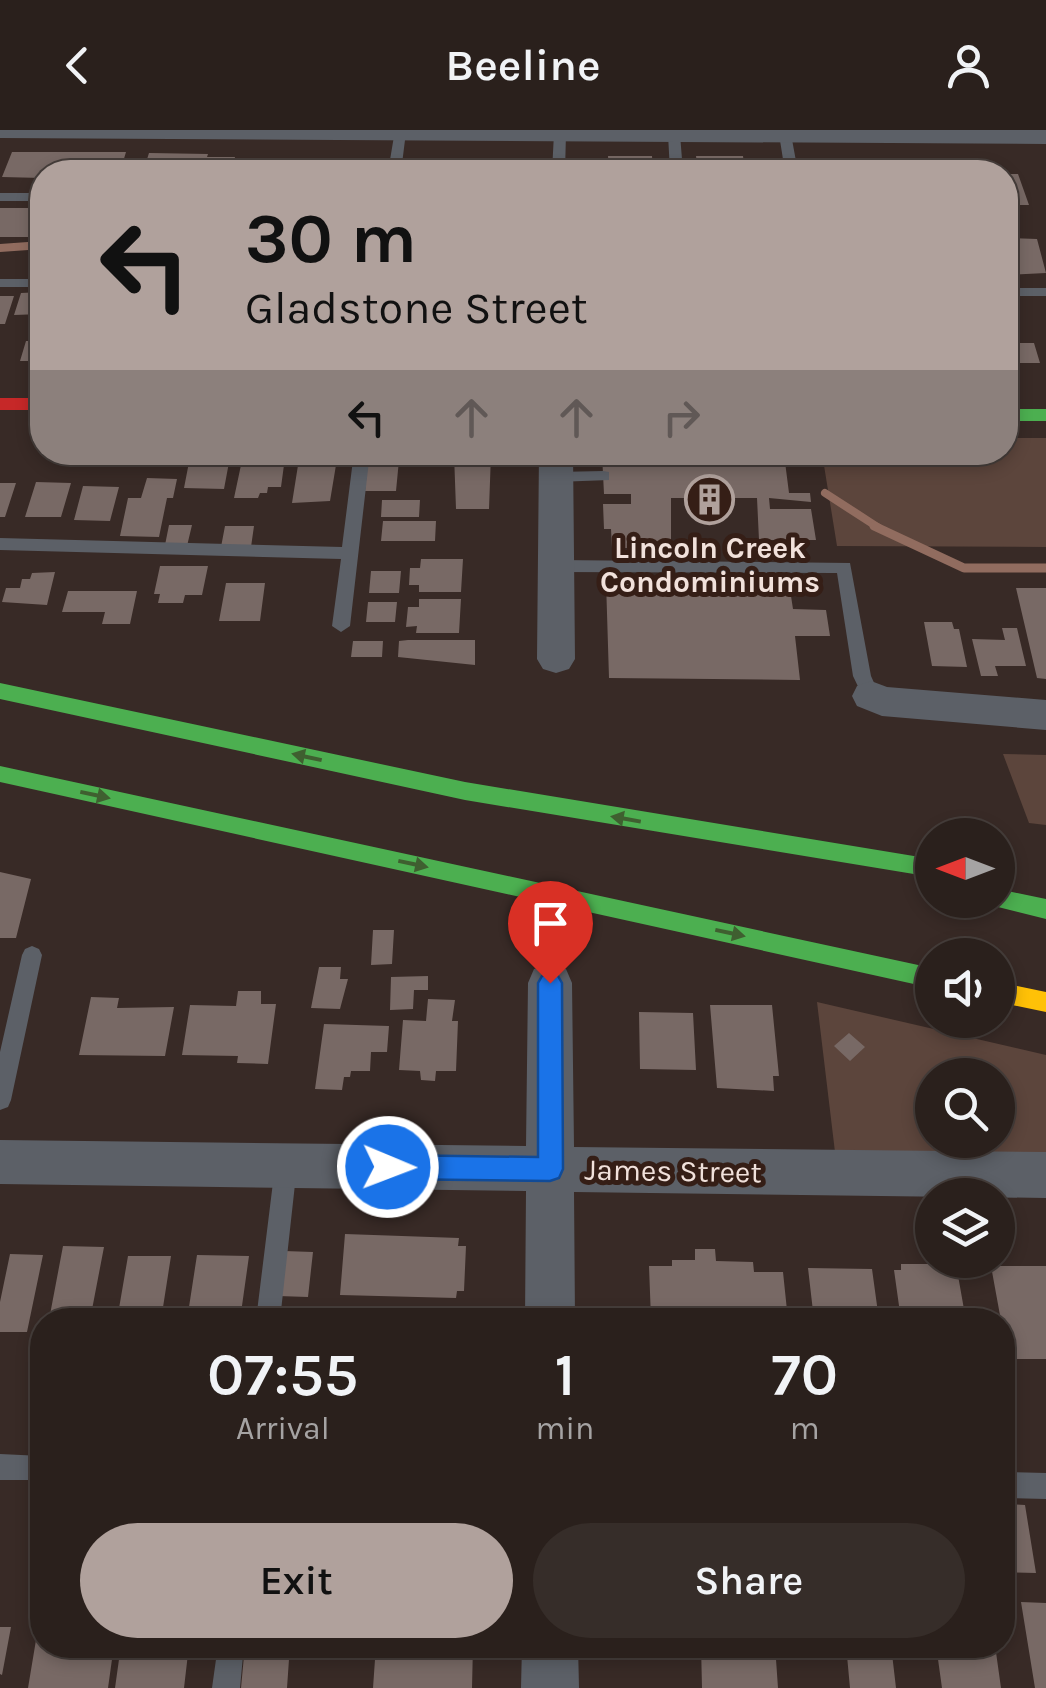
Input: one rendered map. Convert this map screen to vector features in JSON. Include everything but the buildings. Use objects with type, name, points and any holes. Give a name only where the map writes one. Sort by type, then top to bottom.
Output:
[{"type":"main road","points":[[0,404],[30,404]]},
{"type":"main road","points":[[1018,414],[1046,415]]},
{"type":"main road","points":[[0,691],[465,791],[915,865]]},
{"type":"main road","points":[[0,774],[915,974]]},
{"type":"main road","points":[[722,835],[915,879]]},
{"type":"main road","points":[[1015,881],[1046,886]]},
{"type":"main road","points":[[1015,902],[1046,909]]},
{"type":"main road","points":[[1015,996],[1046,1002]]},
{"type":"street","points":[[0,130],[1046,136]]},
{"type":"street","points":[[556,465],[556,658]]},
{"type":"street","points":[[870,696],[882,701],[1046,715]]},
{"type":"street","points":[[550,983],[550,1308]]},
{"type":"street","name":"James Street","points":[[0,1162],[1046,1175]]},
{"type":"street","points":[[550,1658],[550,1688]]},
{"type":"lane","points":[[396,160],[400,132]]},
{"type":"lane","points":[[559,160],[560,133]]},
{"type":"lane","points":[[674,134],[676,160]]},
{"type":"lane","points":[[785,134],[790,160]]},
{"type":"lane","points":[[0,197],[30,198]]},
{"type":"lane","points":[[0,283],[30,283]]},
{"type":"lane","points":[[1018,292],[1046,292]]},
{"type":"lane","points":[[341,626],[360,465]]},
{"type":"lane","points":[[556,465],[603,476]]},
{"type":"lane","points":[[0,544],[350,553]]},
{"type":"lane","points":[[556,566],[844,567],[862,676],[870,696]]},
{"type":"lane","points":[[0,1100],[32,955]]},
{"type":"lane","points":[[269,1308],[286,1166]]},
{"type":"lane","points":[[0,1468],[30,1468]]},
{"type":"lane","points":[[1015,1485],[1046,1486]]},
{"type":"lane","points":[[226,1688],[229,1658]]},
{"type":"shaded area","points":[[1018,438],[1046,438],[1046,547],[837,546],[824,465],[1018,465]]},
{"type":"shaded area","points":[[1003,754],[1046,755],[1046,825],[1029,823]]},
{"type":"shaded area","points":[[817,1002],[915,1025],[915,1038],[973,1038],[1046,1055],[1046,1156],[1015,1155],[1015,1058],[915,1058],[915,1154],[835,1152]]},
{"type":"waterway","points":[[0,248],[30,246]]},
{"type":"waterway","points":[[825,493],[879,528]]},
{"type":"waterway","points":[[874,526],[964,568],[1046,568]]},
{"type":"traffic: fast","points":[[1018,415],[1046,415]]},
{"type":"traffic: fast","points":[[0,691],[465,791],[915,865]]},
{"type":"traffic: fast","points":[[0,774],[915,974]]},
{"type":"traffic: fast","points":[[1015,902],[1046,909]]},
{"type":"traffic: slow","points":[[1015,996],[1046,1002]]},
{"type":"traffic: jam","points":[[0,404],[30,404]]},
{"type":"place","name":"Lincoln Creek Condominiums","points":[[710,499]]},
{"type":"route","points":[[388,1167],[550,1169],[550,983]]}]
